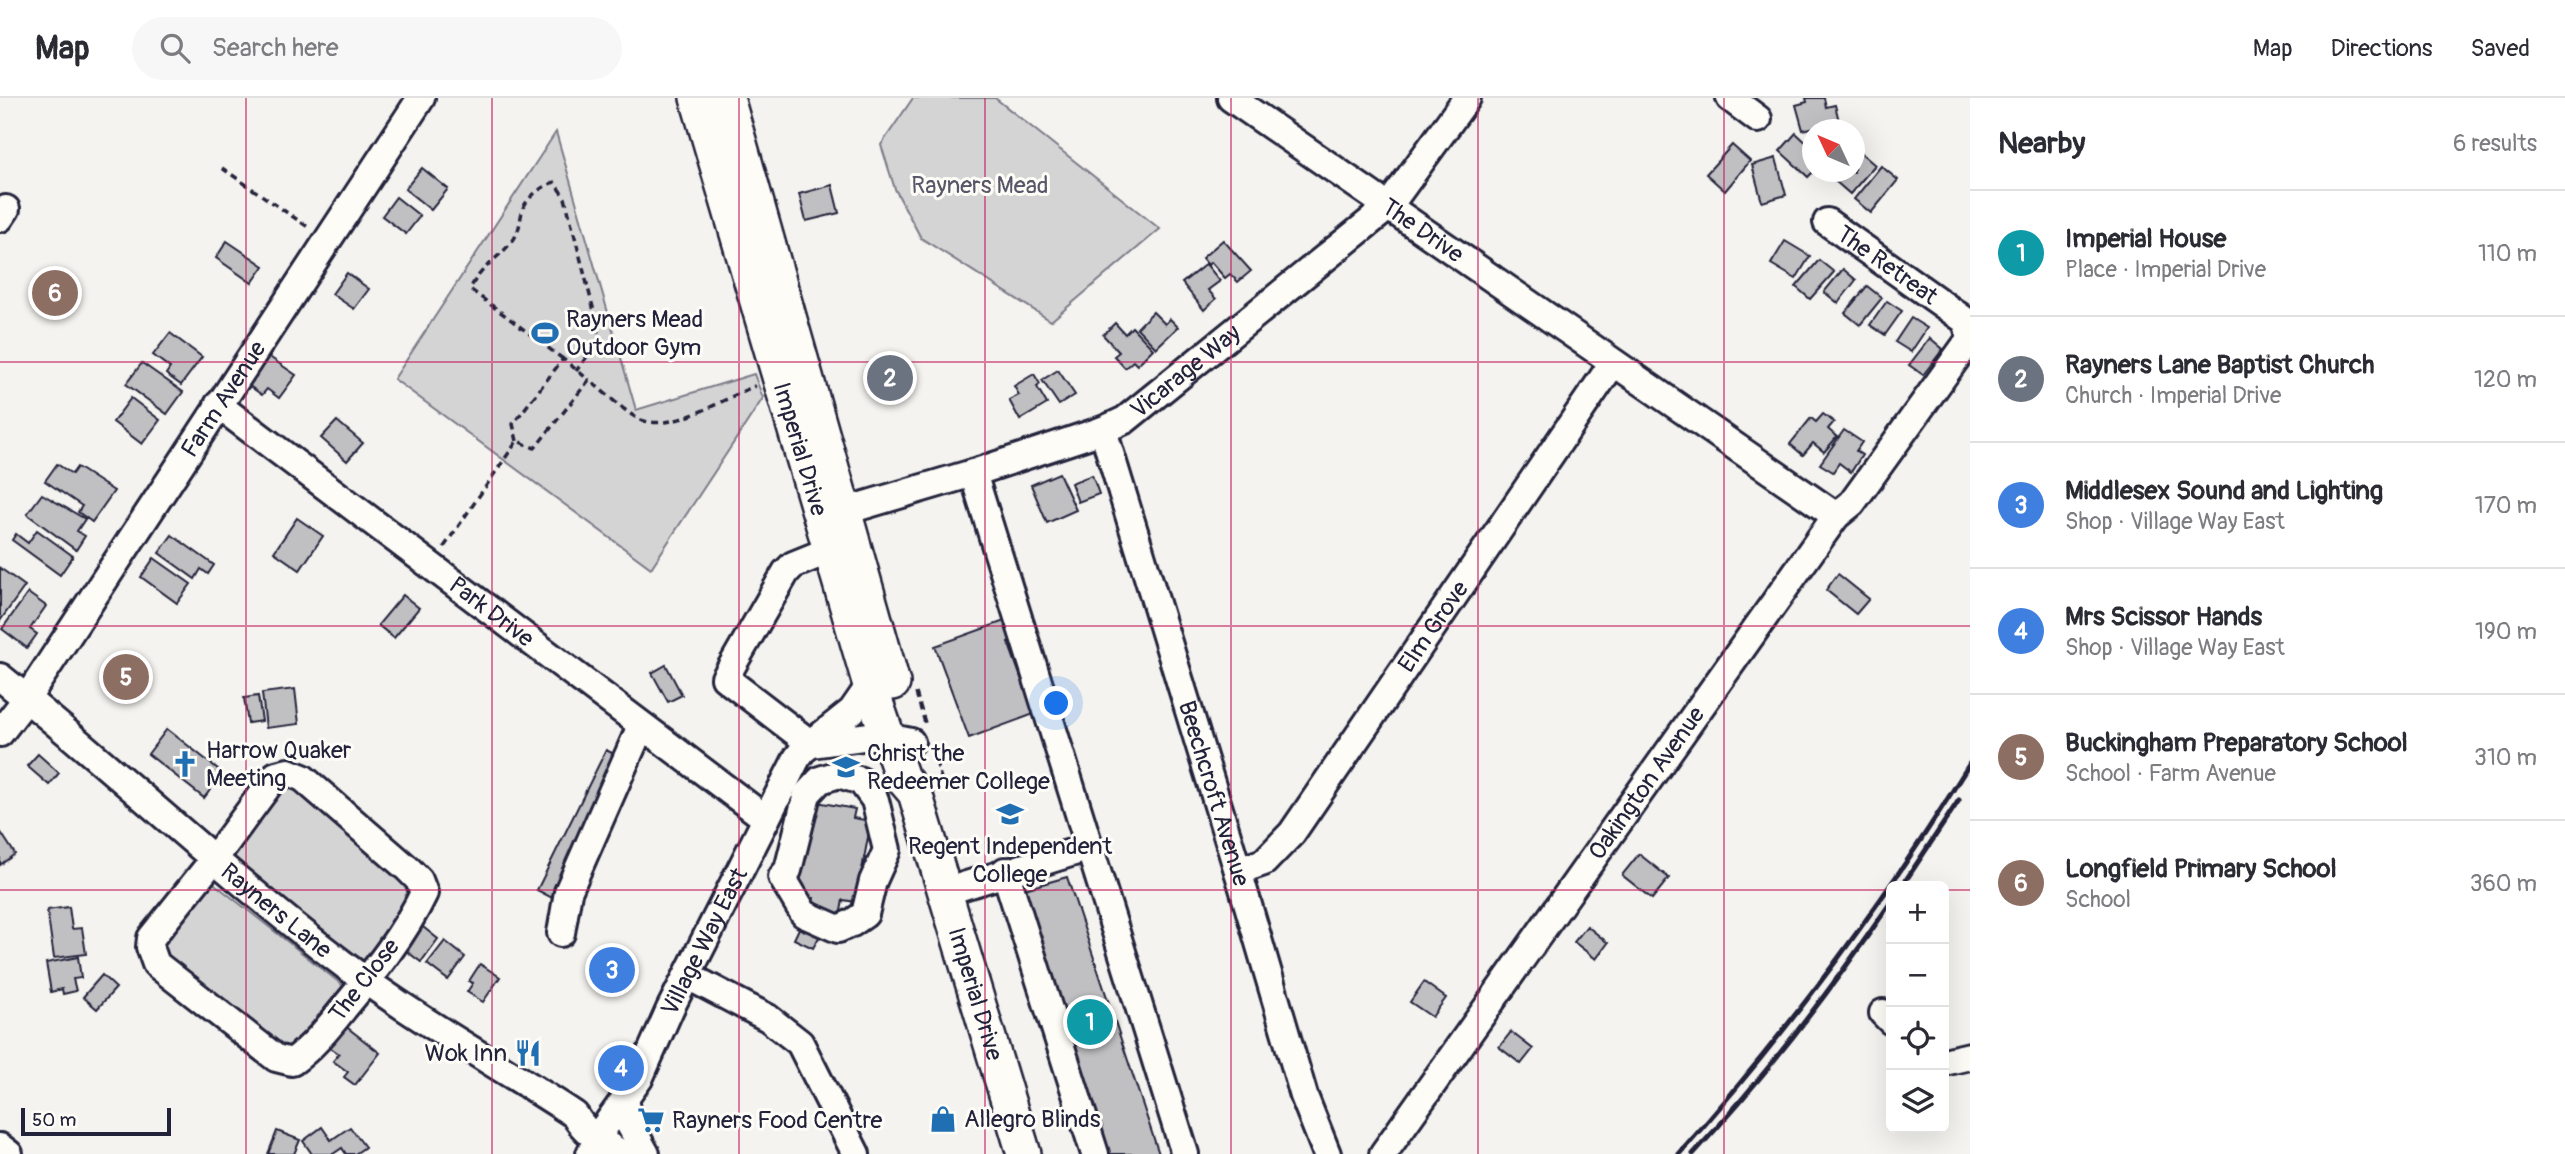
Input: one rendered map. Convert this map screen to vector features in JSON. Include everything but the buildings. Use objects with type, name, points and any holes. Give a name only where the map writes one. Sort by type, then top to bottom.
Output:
[{"type":"main road","name":"Imperial Drive","points":[[697,98],[780,376],[834,515],[830,550],[870,685],[899,739]]},
{"type":"main road","name":"Imperial Drive","points":[[727,98],[834,515],[899,739],[902,778],[915,793],[1024,1154]]},
{"type":"street","name":"Farm Avenue","points":[[0,733],[27,698],[421,98]]},
{"type":"street","name":"The Drive","points":[[1231,98],[1836,516]]},
{"type":"street","name":"Vicarage Way","points":[[834,515],[973,473],[1104,430],[1125,420],[1388,207],[1467,98]]},
{"type":"street","points":[[1730,98],[1758,119]]},
{"type":"street","name":"The Retreat","points":[[1827,222],[1966,321],[1970,338],[1915,416]]},
{"type":"street","name":"Elm Grove","points":[[1238,871],[1264,862],[1292,833],[1613,363]]},
{"type":"street","name":"Park Drive","points":[[219,405],[641,726],[767,817]]},
{"type":"street","name":"Oakington Avenue","points":[[1383,1154],[1836,516],[1852,503],[1915,416]]},
{"type":"street","name":"Beechcroft Avenue","points":[[1104,430],[1304,1096],[1327,1154]]},
{"type":"street","points":[[973,473],[1185,1154]]},
{"type":"street","points":[[830,550],[793,565],[786,572],[726,678],[811,744],[870,736],[899,739]]},
{"type":"street","name":"Rayners Lane","points":[[0,677],[214,859],[368,982],[575,1115],[594,1147],[622,1154]]},
{"type":"street","name":"Village Way East","points":[[594,1147],[639,1079],[670,1009],[797,758],[852,711],[870,685]]},
{"type":"street","points":[[561,933],[568,892],[641,726]]},
{"type":"street","name":"The Close","points":[[288,772],[303,778],[419,880],[424,893],[415,913],[368,982],[308,1051],[292,1062],[276,1058],[156,964],[150,947],[151,938],[276,775],[288,772]]},
{"type":"street","points":[[742,867],[782,877],[804,914],[838,929],[865,914],[873,881],[887,850],[875,800],[861,781],[839,774],[820,780],[807,794],[788,870],[782,877]]},
{"type":"street","points":[[944,892],[1005,871],[1090,847]]},
{"type":"street","points":[[1005,871],[1095,1154]]},
{"type":"street","points":[[688,976],[768,1018],[800,1043],[856,1154]]},
{"type":"street","points":[[1949,1061],[1970,1056]]},
{"type":"street","points":[[575,1115],[619,1106],[646,1154]]},
{"type":"street","points":[[0,1147],[9,1154]]},
{"type":"path","points":[[222,168],[327,240]]},
{"type":"path","points":[[576,371],[599,341],[596,319],[565,198],[554,182],[539,189],[524,207],[522,223],[512,242],[483,267],[470,289],[564,359],[576,371],[639,420],[659,423],[704,411],[780,376]]},
{"type":"path","points":[[431,566],[517,441],[513,424],[564,359]]},
{"type":"path","points":[[517,441],[536,448],[589,380]]},
{"type":"path","points":[[913,709],[920,706]]},
{"type":"green space","name":"Rayners Mead","points":[[913,98],[995,98],[1160,229],[1051,321],[921,238],[895,189],[881,145]]},
{"type":"green space","points":[[556,132],[636,410],[754,374],[763,398],[651,568],[394,379]]},
{"type":"green space","points":[[288,772],[419,880],[372,974],[219,852]]},
{"type":"green space","points":[[202,874],[355,995],[292,1062],[156,964],[151,938]]},
{"type":"railway","points":[[1679,1154],[1758,1061],[1833,965],[1904,865],[1970,763]]},
{"type":"railway","points":[[1905,881],[1959,800]]},
{"type":"railway","points":[[1693,1154],[1797,1032],[1886,909]]},
{"type":"place","name":"Longfield Primary School","points":[[55,293]]},
{"type":"place","name":"Rayners Mead Outdoor Gym","points":[[545,333]]},
{"type":"place","name":"Rayners Lane Baptist Church","points":[[890,378]]},
{"type":"place","name":"Buckingham Preparatory School","points":[[126,677]]},
{"type":"place","name":"Harrow Quaker Meeting","points":[[185,764]]},
{"type":"place","name":"Christ the Redeemer College","points":[[846,767]]},
{"type":"place","name":"Regent Independent College","points":[[1010,814]]},
{"type":"place","name":"Middlesex Sound and Lighting","points":[[612,970]]},
{"type":"place","name":"Imperial House","points":[[1090,1022]]},
{"type":"place","name":"Wok Inn","points":[[528,1053]]},
{"type":"place","name":"Mrs Scissor Hands","points":[[621,1068]]},
{"type":"place","name":"Allegro Blinds","points":[[943,1119]]},
{"type":"place","name":"Rayners Food Centre","points":[[651,1120]]}]
